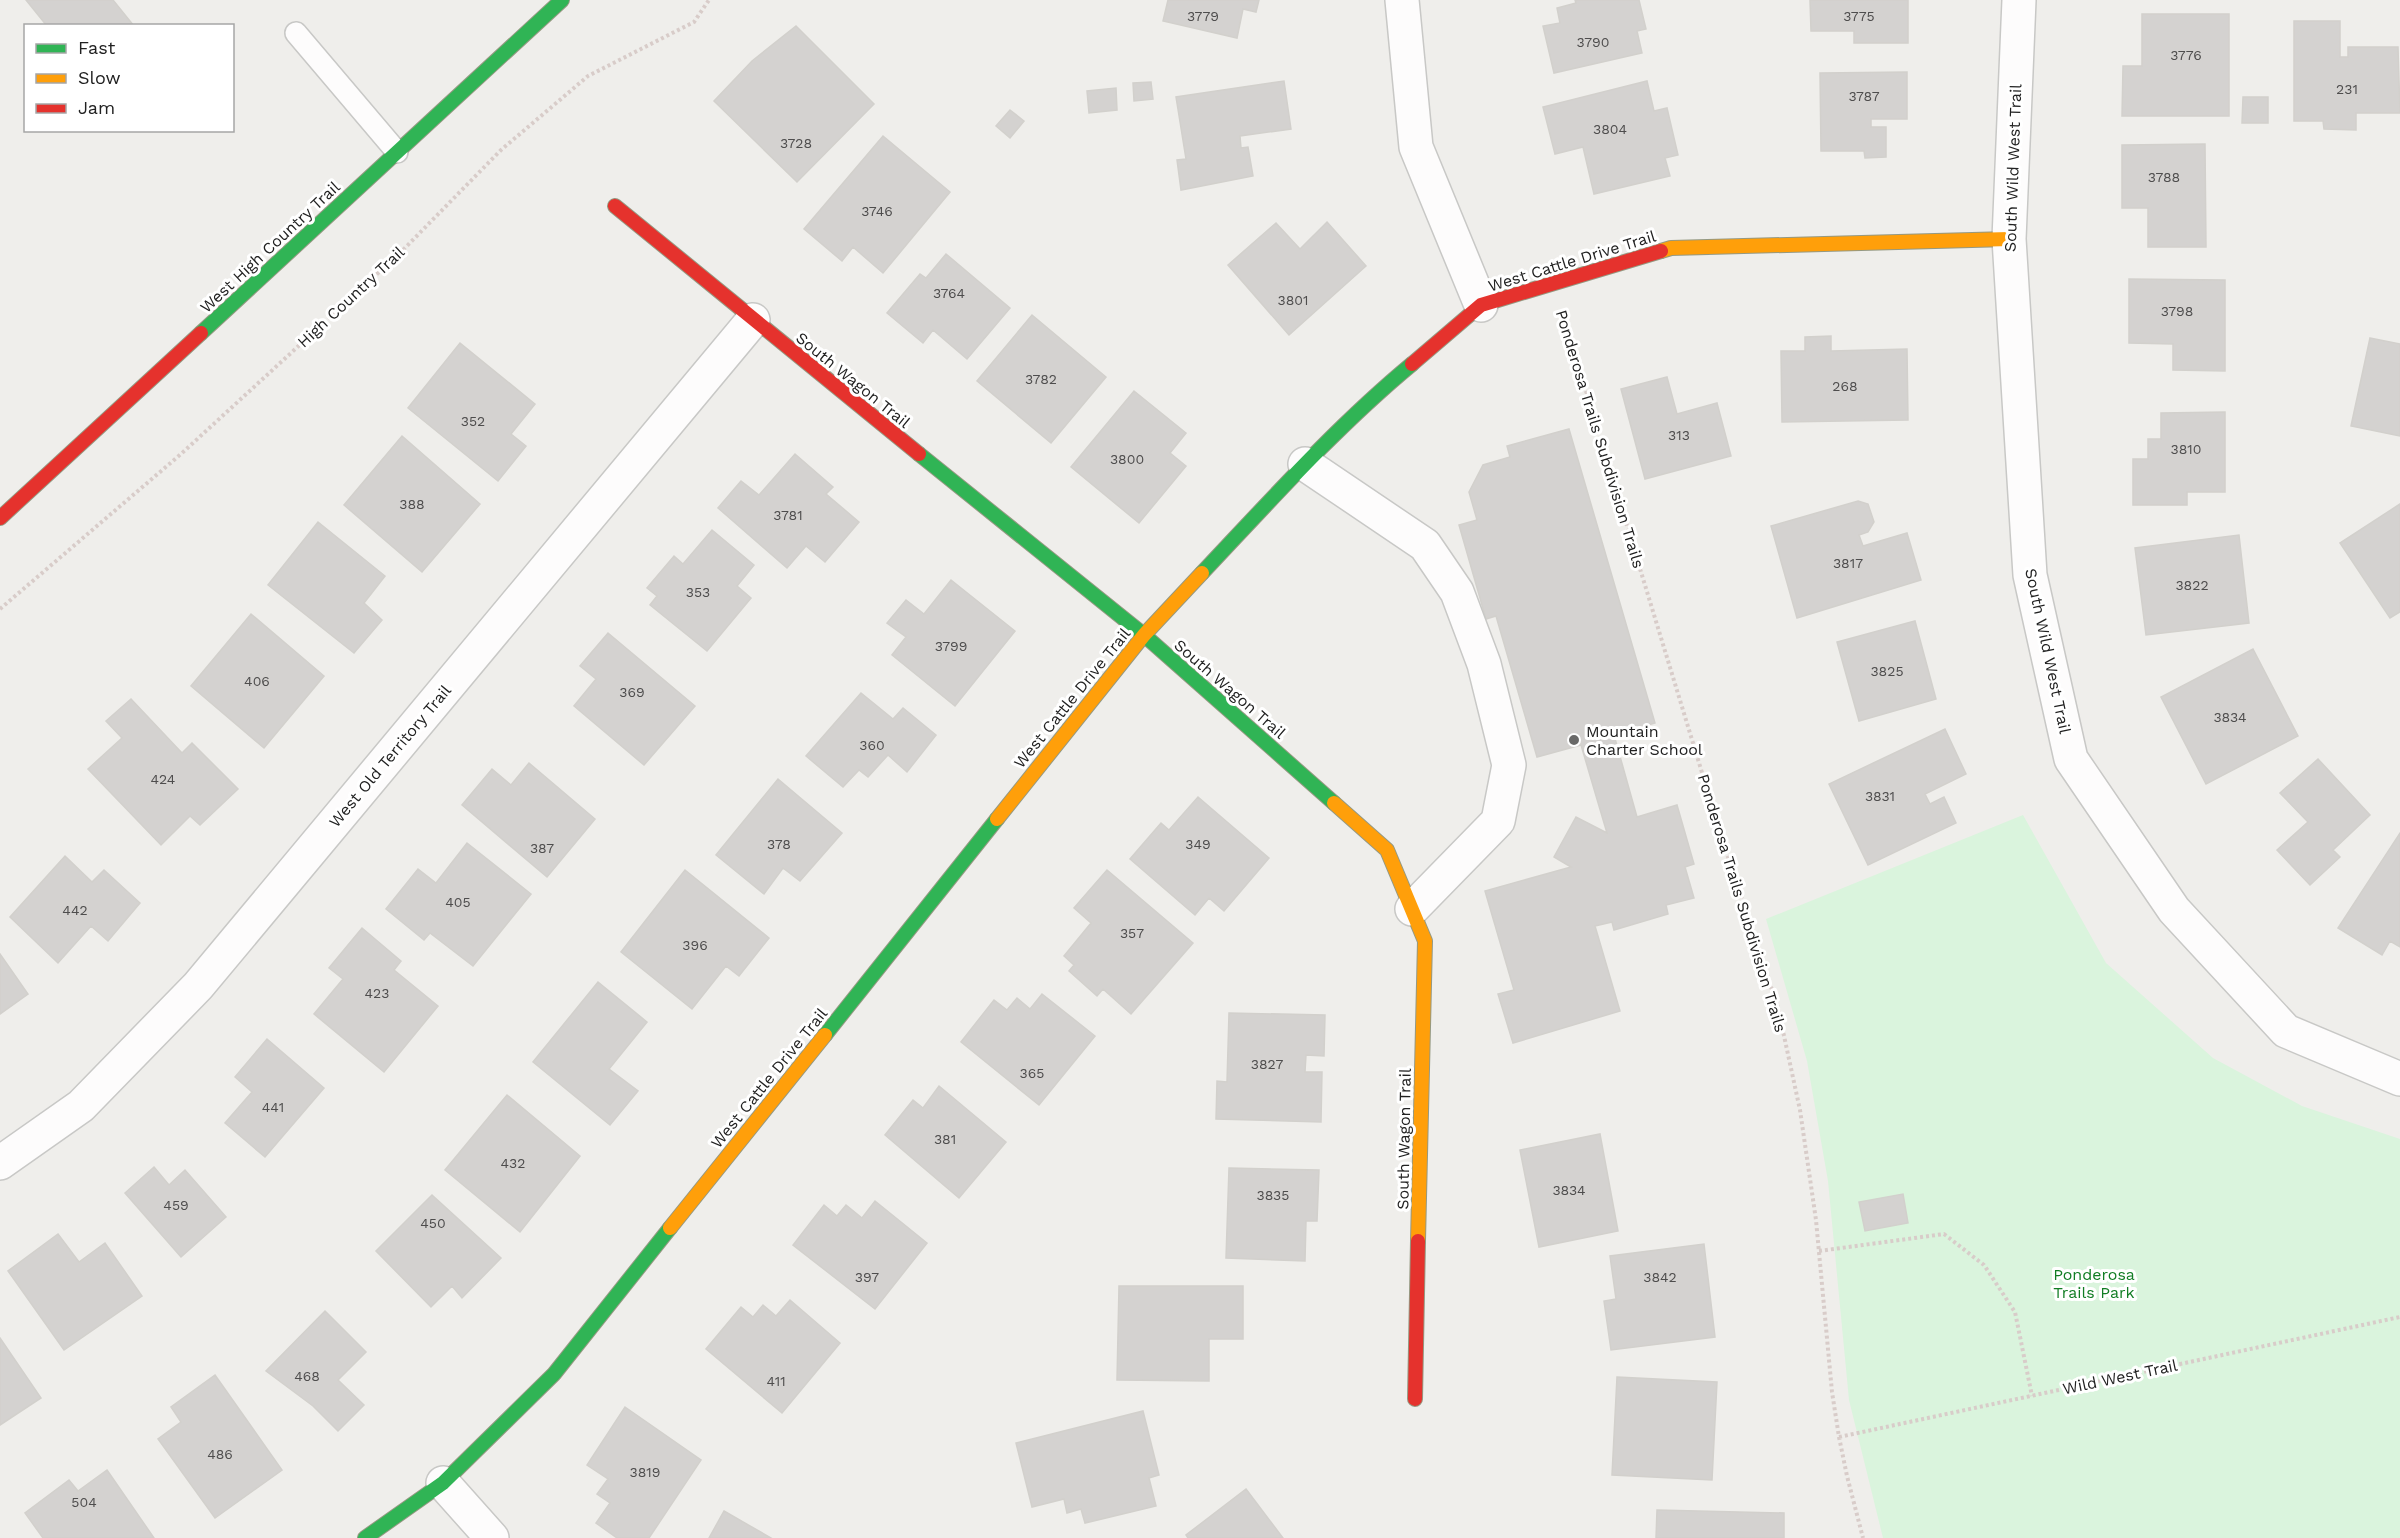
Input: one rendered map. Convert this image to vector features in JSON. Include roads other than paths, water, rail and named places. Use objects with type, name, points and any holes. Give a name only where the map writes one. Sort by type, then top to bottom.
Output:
[{"type":"street","name":"West High Country Trail","points":[[0,518],[562,0]]},
{"type":"street","points":[[1402,0],[1416,147],[1481,305]]},
{"type":"street","name":"South Wild West Trail","points":[[2019,0],[2009,239],[2030,575],[2071,759],[2174,910],[2286,1032],[2400,1079]]},
{"type":"street","name":"South Wagon Trail","points":[[615,206],[1144,635],[1387,850],[1425,941],[1416,1399]]},
{"type":"street","name":"West Cattle Drive Trail","points":[[365,1538],[444,1483],[554,1374],[1144,635],[1305,464],[1371,399],[1481,305],[1671,248],[2009,239]]},
{"type":"street","name":"West Old Territory Trail","points":[[0,1163],[81,1106],[198,986],[753,320]]},
{"type":"street","points":[[1305,464],[1425,544],[1457,592],[1484,664],[1509,765],[1498,821],[1412,909]]},
{"type":"street","points":[[444,1483],[492,1538]]},
{"type":"lane","points":[[296,33],[397,152]]},
{"type":"place","name":"Mountain Charter School","points":[[1574,740]]},
{"type":"park label","name":"Ponderosa Trails Park","points":[[2094,1283]]}]
